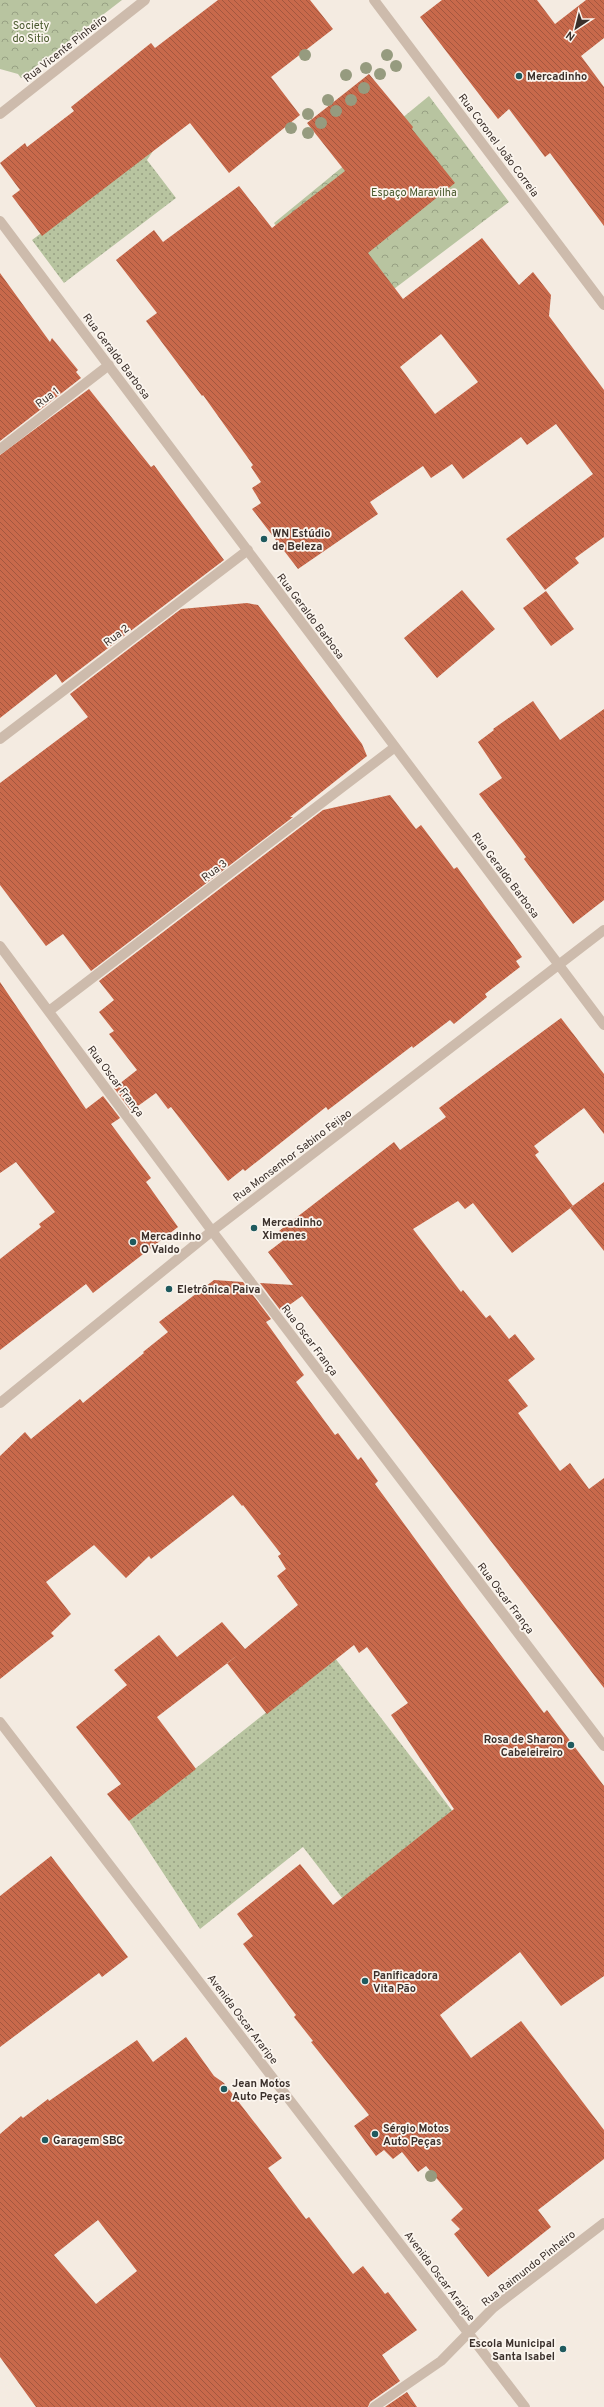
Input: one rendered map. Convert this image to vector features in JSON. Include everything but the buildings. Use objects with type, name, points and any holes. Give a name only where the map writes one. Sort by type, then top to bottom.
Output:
[{"type":"street","name":"Rua Vicente Pinheiro","points":[[0,114],[145,0]]},
{"type":"street","name":"Rua Coronel João Correia","points":[[374,0],[604,305]]},
{"type":"street","name":"Rua Geraldo Barbosa","points":[[0,221],[604,1025]]},
{"type":"street","name":"Rua 1","points":[[0,448],[109,365]]},
{"type":"street","name":"Rua 2","points":[[0,739],[248,550]]},
{"type":"street","name":"Rua 3","points":[[49,1011],[395,747]]},
{"type":"street","name":"Rua Monsenhor Sabino Feijao","points":[[0,1403],[212,1231],[604,930]]},
{"type":"street","name":"Rua Oscar França","points":[[0,946],[212,1231],[604,1746]]},
{"type":"street","name":"Avenida Oscar Araripe","points":[[0,1722],[525,2407]]},
{"type":"street","name":"Rua Raimundo Pinheiro","points":[[374,2407],[441,2361],[493,2308],[604,2223]]},
{"type":"green space","name":"Society do Sitio","points":[[0,0],[122,0],[21,78],[18,74],[0,69]]},
{"type":"green space","name":"Espaço Maravilha","points":[[429,96],[509,202],[349,323],[274,223]]},
{"type":"green space","points":[[155,148],[147,160],[176,198],[64,283],[32,240]]},
{"type":"green space","points":[[335,1658],[454,1813],[343,1899],[303,1847],[200,1929],[129,1821]]},
{"type":"place","name":"Mercadinho","points":[[519,76]]},
{"type":"place","name":"WN Estúdio de Beleza","points":[[264,539]]},
{"type":"place","name":"Mercadinho Ximenes","points":[[254,1228]]},
{"type":"place","name":"Mercadinho O Valdo","points":[[133,1242]]},
{"type":"place","name":"Eletrônica Paiva","points":[[169,1289]]},
{"type":"place","name":"Rosa de Sharon Cabeleireiro","points":[[571,1745]]},
{"type":"place","name":"Panificadora Vita Pão","points":[[365,1981]]},
{"type":"place","name":"Jean Motos Auto Peças","points":[[224,2089]]},
{"type":"place","name":"Sérgio Motos Auto Peças","points":[[375,2134]]},
{"type":"place","name":"Garagem SBC","points":[[45,2140]]},
{"type":"place","name":"Escola Municipal Santa Isabel","points":[[563,2349]]}]
